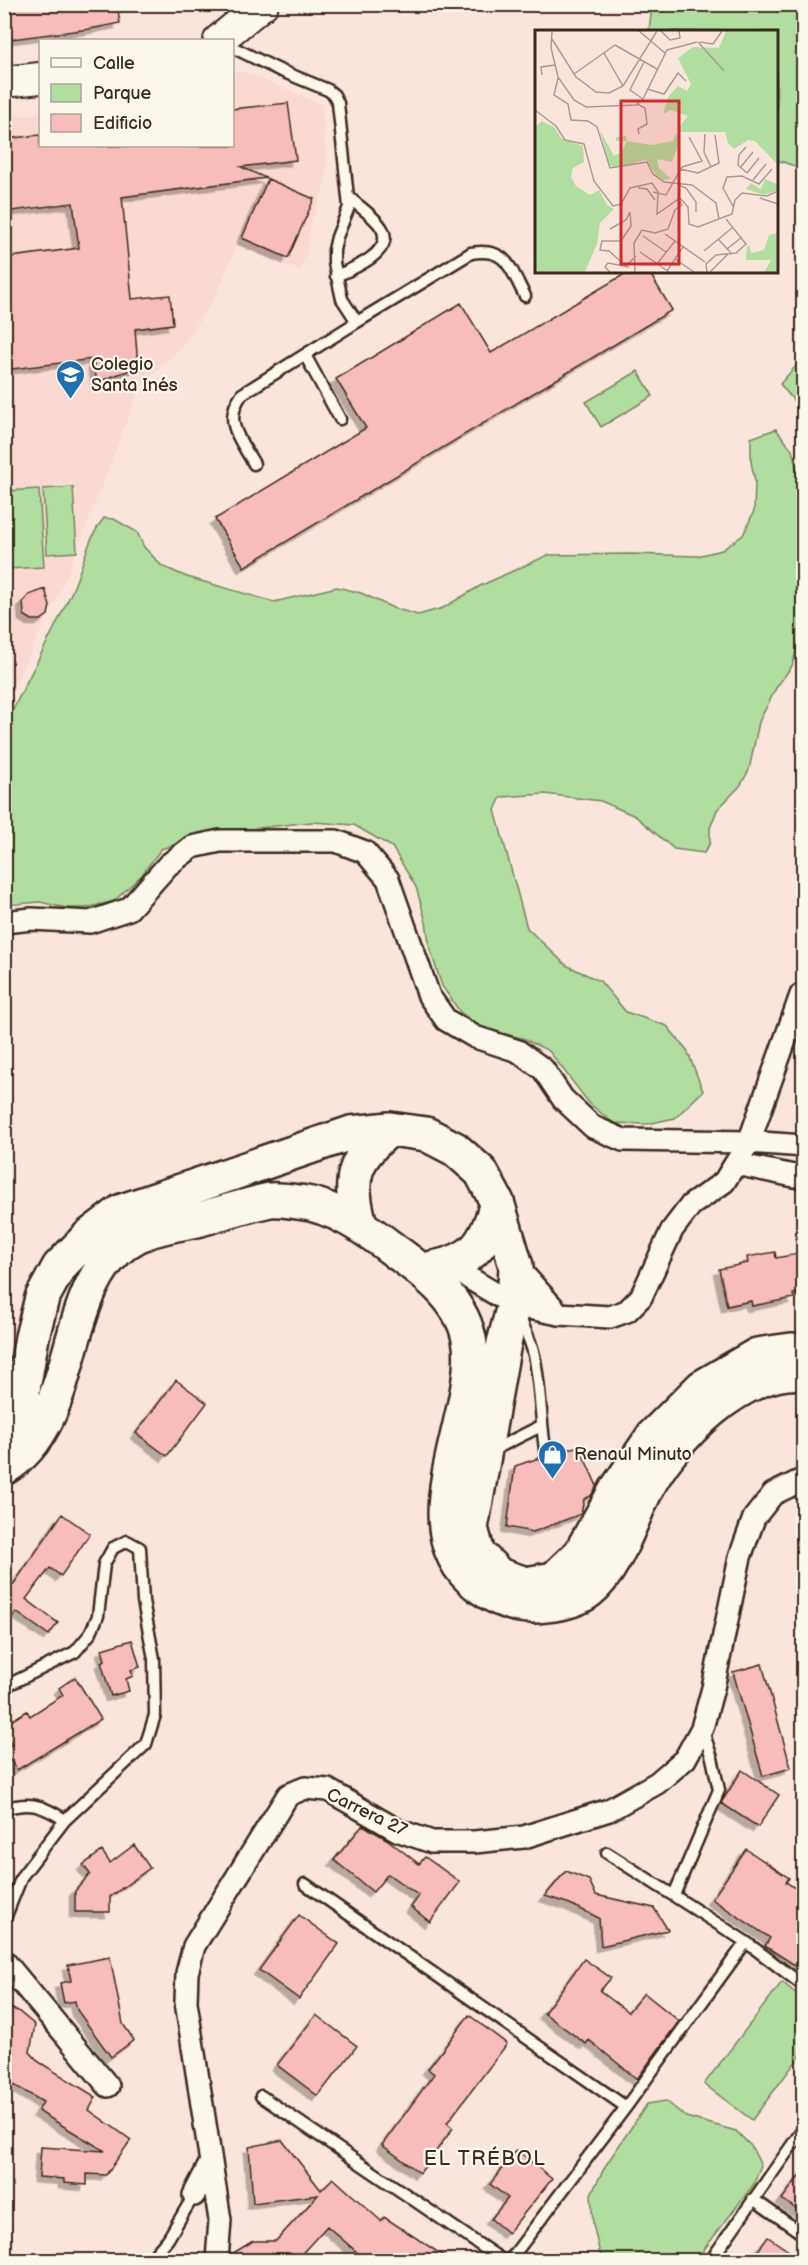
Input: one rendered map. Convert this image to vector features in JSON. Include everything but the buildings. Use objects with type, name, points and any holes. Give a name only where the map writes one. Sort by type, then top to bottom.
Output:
[{"type":"main road","points":[[221,39],[263,4]]},
{"type":"main road","points":[[4,82],[39,78]]},
{"type":"main road","points":[[360,1224],[352,1198],[355,1170],[369,1146],[390,1128]]},
{"type":"main road","points":[[4,1430],[20,1407],[32,1337],[42,1298],[59,1267],[89,1236],[122,1211],[351,1133],[390,1128],[426,1134],[455,1149],[482,1172],[497,1202],[516,1266],[514,1305],[504,1342],[471,1528],[478,1554],[499,1575],[526,1584],[554,1579],[580,1554],[616,1490],[653,1436],[702,1388],[757,1355],[791,1350],[804,1351]]},
{"type":"main road","points":[[4,1468],[35,1442],[50,1412],[92,1283],[114,1252],[139,1235],[274,1200],[309,1203],[360,1224],[435,1268],[447,1296],[462,1316],[470,1342],[470,1372],[446,1490],[446,1526],[453,1554],[470,1579],[498,1600],[534,1606],[567,1601],[587,1593],[607,1572],[648,1486],[675,1446],[713,1407],[772,1374],[804,1373]]},
{"type":"main road","points":[[435,1268],[473,1252],[490,1229],[497,1202]]},
{"type":"street","points":[[4,922],[32,919],[90,922],[129,909],[168,865],[192,847],[220,841],[336,841],[365,852],[388,879],[429,996],[446,1020],[475,1037],[518,1051],[543,1069],[563,1099],[592,1127],[623,1140],[749,1142],[804,1146]]},
{"type":"street","points":[[435,1268],[514,1305],[559,1314],[610,1317],[627,1311],[641,1297],[672,1230],[691,1205],[724,1182],[749,1142],[802,991]]},
{"type":"street","points":[[736,1164],[804,1178]]},
{"type":"street","points":[[516,1266],[559,1314]]},
{"type":"street","name":"Carrera 27","points":[[217,2260],[220,2220],[186,2002],[186,1973],[194,1946],[288,1795],[305,1788],[328,1790],[397,1830],[432,1842],[474,1842],[524,1837],[609,1810],[657,1783],[685,1759],[702,1728],[713,1688],[740,1557],[754,1518],[773,1494],[801,1481]]},
{"type":"street","points":[[4,1961],[108,2086]]},
{"type":"street","points":[[194,2195],[211,2162]]},
{"type":"lane","points":[[234,48],[334,94],[342,122],[349,197],[349,207],[334,250],[336,276],[342,299],[357,322]]},
{"type":"lane","points":[[336,276],[374,256],[383,243],[384,233],[379,224],[349,197]]},
{"type":"lane","points":[[254,464],[233,427],[232,413],[235,403],[242,394],[357,322],[471,253],[481,251],[491,252],[504,258],[525,296]]},
{"type":"lane","points":[[305,355],[340,419]]},
{"type":"lane","points":[[514,1305],[530,1341],[536,1364],[546,1456]]},
{"type":"lane","points":[[486,1453],[541,1426]]},
{"type":"lane","points":[[4,1687],[75,1652],[90,1634],[98,1616],[104,1564],[113,1548],[127,1541],[140,1548],[143,1601],[154,1659],[155,1714],[146,1744],[64,1820],[22,1876],[4,1921]]},
{"type":"lane","points":[[674,1895],[719,1790],[702,1728]]},
{"type":"lane","points":[[4,1809],[20,1804],[44,1807],[64,1820]]},
{"type":"lane","points":[[607,1853],[746,1942],[804,1986]]},
{"type":"lane","points":[[305,1884],[626,2107]]},
{"type":"lane","points":[[510,2260],[626,2107],[746,1942]]},
{"type":"lane","points":[[261,2096],[502,2260]]},
{"type":"lane","points":[[711,2260],[804,2128]]},
{"type":"lane","points":[[150,2260],[168,2239],[194,2195]]},
{"type":"lane","points":[[753,2199],[804,2235]]},
{"type":"lane","points":[[4,2253],[12,2260]]},
{"type":"shaded area","name":"Colegio Santa Inés","points":[[242,71],[322,104],[327,172],[324,188],[311,223],[307,252],[300,271],[237,245],[216,296],[184,344],[140,387],[65,581],[5,705],[5,117],[39,113],[39,147],[234,147],[234,73]]},
{"type":"green space","points":[[652,5],[803,5],[803,169],[778,160],[778,30],[649,30]]},
{"type":"green space","points":[[803,358],[803,412],[780,384]]},
{"type":"green space","points":[[638,371],[653,396],[601,427],[586,402]]},
{"type":"green space","points":[[776,429],[792,450],[802,489],[804,623],[792,666],[776,688],[759,722],[749,770],[740,786],[717,810],[710,828],[710,843],[704,853],[674,849],[635,816],[601,801],[545,794],[501,797],[495,810],[527,928],[566,965],[600,981],[626,1012],[667,1026],[687,1050],[703,1091],[675,1118],[647,1124],[613,1123],[589,1103],[549,1051],[522,1038],[483,1029],[460,1012],[442,986],[430,949],[426,922],[416,887],[392,847],[354,825],[312,822],[212,833],[161,849],[141,876],[114,901],[86,908],[66,908],[40,902],[5,905],[4,719],[12,712],[58,621],[76,582],[93,535],[104,518],[114,519],[137,532],[144,547],[162,566],[187,577],[274,602],[337,587],[361,593],[393,608],[418,615],[443,608],[480,586],[548,555],[697,556],[722,550],[743,535],[754,511],[755,481],[751,462],[751,438]]},
{"type":"green space","points":[[73,487],[77,552],[47,554],[43,489]]},
{"type":"green space","points":[[39,489],[44,567],[5,569],[5,491]]},
{"type":"green space","points":[[782,1982],[803,1999],[803,2052],[752,2120],[704,2084]]},
{"type":"green space","points":[[666,2101],[686,2117],[736,2131],[751,2146],[761,2165],[754,2184],[696,2260],[608,2260],[600,2254],[593,2224],[591,2194],[606,2165],[647,2104]]},
{"type":"place","name":"Colegio Santa Inés","points":[[70,400]]},
{"type":"place","name":"Renaul Minuto","points":[[553,1480]]},
{"type":"district","name":"EL TRÉBOL","points":[[485,2158]]}]
